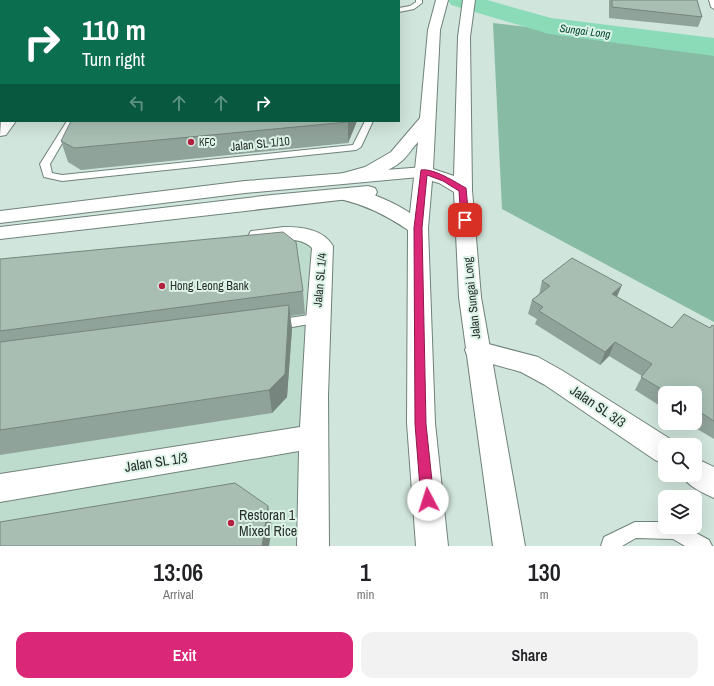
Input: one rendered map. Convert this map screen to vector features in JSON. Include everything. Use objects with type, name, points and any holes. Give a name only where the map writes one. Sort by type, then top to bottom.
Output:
[{"type":"street","points":[[432,546],[421,424],[418,228],[434,30],[442,0]]},
{"type":"street","name":"Jalan Sungai Long","points":[[468,0],[467,22],[464,37],[457,180],[477,350],[509,546]]},
{"type":"street","points":[[0,233],[265,202],[347,186],[397,156],[428,118]]},
{"type":"street","points":[[0,131],[7,122]]},
{"type":"street","points":[[0,217],[245,188],[347,186],[423,179],[457,180]]},
{"type":"street","points":[[347,186],[389,208],[418,228]]},
{"type":"street","name":"Jalan SL 1/4","points":[[241,238],[303,234],[320,242],[323,246],[316,319],[312,437],[313,546]]},
{"type":"street","name":"Jalan SL 3/3","points":[[477,350],[529,364],[554,378],[658,446]]},
{"type":"street","name":"Jalan SL 1/3","points":[[0,488],[312,437]]},
{"type":"street","points":[[702,476],[714,484]]},
{"type":"lane","points":[[400,10],[412,8],[419,3],[419,0]]},
{"type":"lane","points":[[712,0],[714,7]]},
{"type":"lane","points":[[62,135],[70,122]]},
{"type":"lane","name":"Jalan SL 1/10","points":[[62,135],[44,164],[48,175],[62,178],[356,147],[368,122]]},
{"type":"lane","points":[[62,135],[78,134]]},
{"type":"lane","points":[[261,327],[316,319]]},
{"type":"lane","points":[[610,546],[610,543],[635,530],[675,531],[703,546]]},
{"type":"shaded area","points":[[304,239],[314,248],[301,546],[0,546],[0,271]]},
{"type":"green space","points":[[493,23],[714,49],[714,322],[502,209]]},
{"type":"building","points":[[612,0],[697,0],[702,17],[612,7]]},
{"type":"building","points":[[70,122],[348,122],[74,148],[61,141]]},
{"type":"building","points":[[283,232],[296,242],[303,291],[0,331],[0,259]]},
{"type":"building","points":[[572,258],[622,285],[612,294],[672,328],[684,314],[710,328],[712,325],[714,326],[714,421],[702,413],[702,386],[658,387],[641,377],[652,364],[615,342],[605,352],[539,311],[543,307],[532,300],[550,286],[542,281]]},
{"type":"building","points":[[289,305],[285,374],[269,390],[0,430],[0,342]]},
{"type":"building","points":[[235,483],[268,506],[262,546],[0,546],[0,522]]},
{"type":"waterway","name":"Sungai Long","points":[[460,0],[549,26],[714,47]]},
{"type":"place","name":"KFC","points":[[191,142]]},
{"type":"place","name":"Hong Leong Bank","points":[[162,286]]},
{"type":"place","name":"Restoran 1 Mixed Rice","points":[[231,523]]},
{"type":"route","points":[[428,500],[421,424],[418,228],[424,172],[446,179],[463,190],[465,220]]}]
